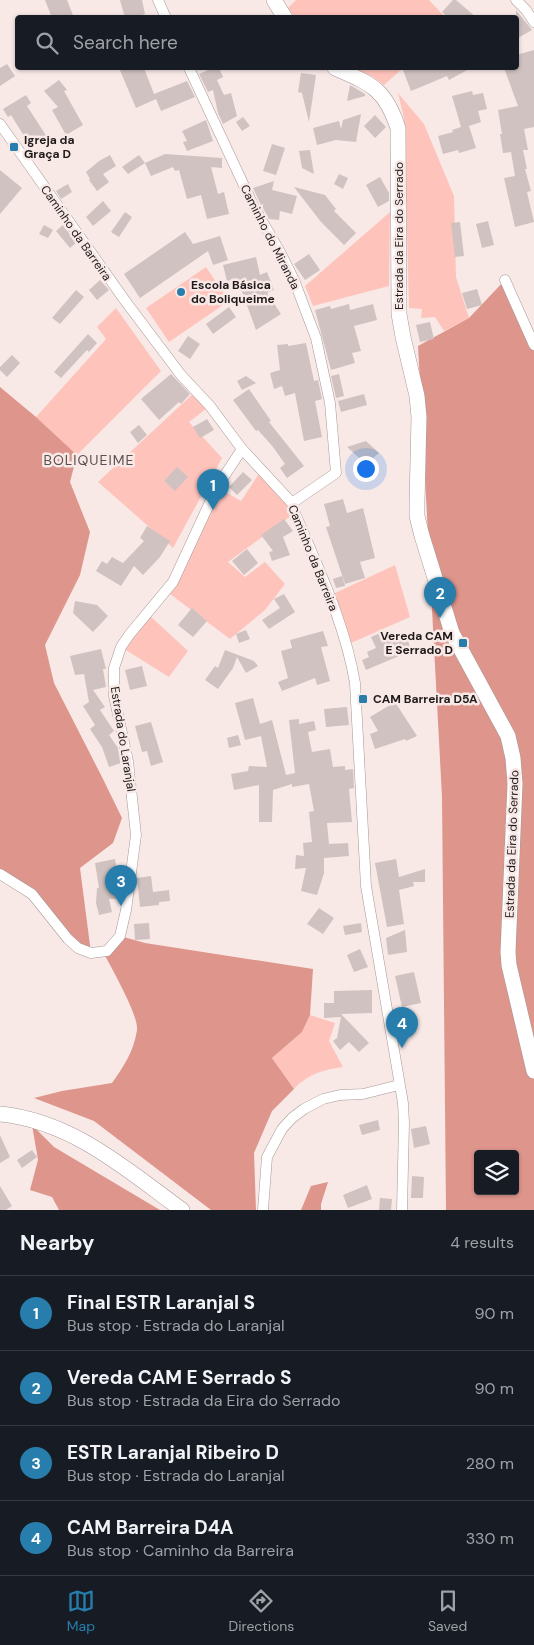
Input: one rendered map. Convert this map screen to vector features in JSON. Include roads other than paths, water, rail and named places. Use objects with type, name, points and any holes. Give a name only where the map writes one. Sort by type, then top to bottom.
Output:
[{"type":"main road","points":[[274,0],[283,15]]},
{"type":"main road","name":"Estrada da Eira do Serrado","points":[[339,70],[370,85],[383,96],[393,111],[398,128],[399,314],[417,396],[419,417],[418,516],[426,550],[452,633],[500,719],[508,736],[513,758],[515,784],[508,952],[534,1071]]},
{"type":"main road","points":[[0,1114],[16,1115],[46,1123],[84,1141],[182,1210]]},
{"type":"street","points":[[158,0],[165,15]]},
{"type":"street","points":[[516,0],[534,22]]},
{"type":"street","name":"Caminho do Miranda","points":[[190,70],[254,207],[287,266],[316,338],[330,403],[336,473],[292,503]]},
{"type":"street","name":"Caminho da Barreira","points":[[0,124],[126,302],[181,375],[210,406],[242,449],[292,503],[329,594],[351,657],[355,683],[366,886],[404,1123],[402,1210]]},
{"type":"street","points":[[505,280],[534,345]]},
{"type":"street","name":"Estrada do Laranjal","points":[[0,874],[32,894],[68,939],[78,948],[91,953],[107,951],[120,936],[126,910],[136,835],[128,761],[114,696],[114,668],[125,641],[173,582],[217,487],[242,449]]},
{"type":"street","points":[[263,1210],[267,1157],[277,1137],[292,1118],[323,1099],[340,1095],[363,1094],[399,1085]]},
{"type":"place","name":"Igreja da Graça D","points":[[14,147]]},
{"type":"place","name":"Escola Básica do Boliqueime","points":[[181,292]]},
{"type":"place","name":"Final ESTR Laranjal S","points":[[213,510]]},
{"type":"place","name":"Vereda CAM E Serrado S","points":[[440,618]]},
{"type":"place","name":"Vereda CAM E Serrado D","points":[[463,643]]},
{"type":"place","name":"CAM Barreira D5A","points":[[363,699]]},
{"type":"place","name":"ESTR Laranjal Ribeiro D","points":[[121,906]]},
{"type":"place","name":"CAM Barreira D4A","points":[[402,1048]]},
{"type":"district","name":"BOLIQUEIME","points":[[89,460]]}]
